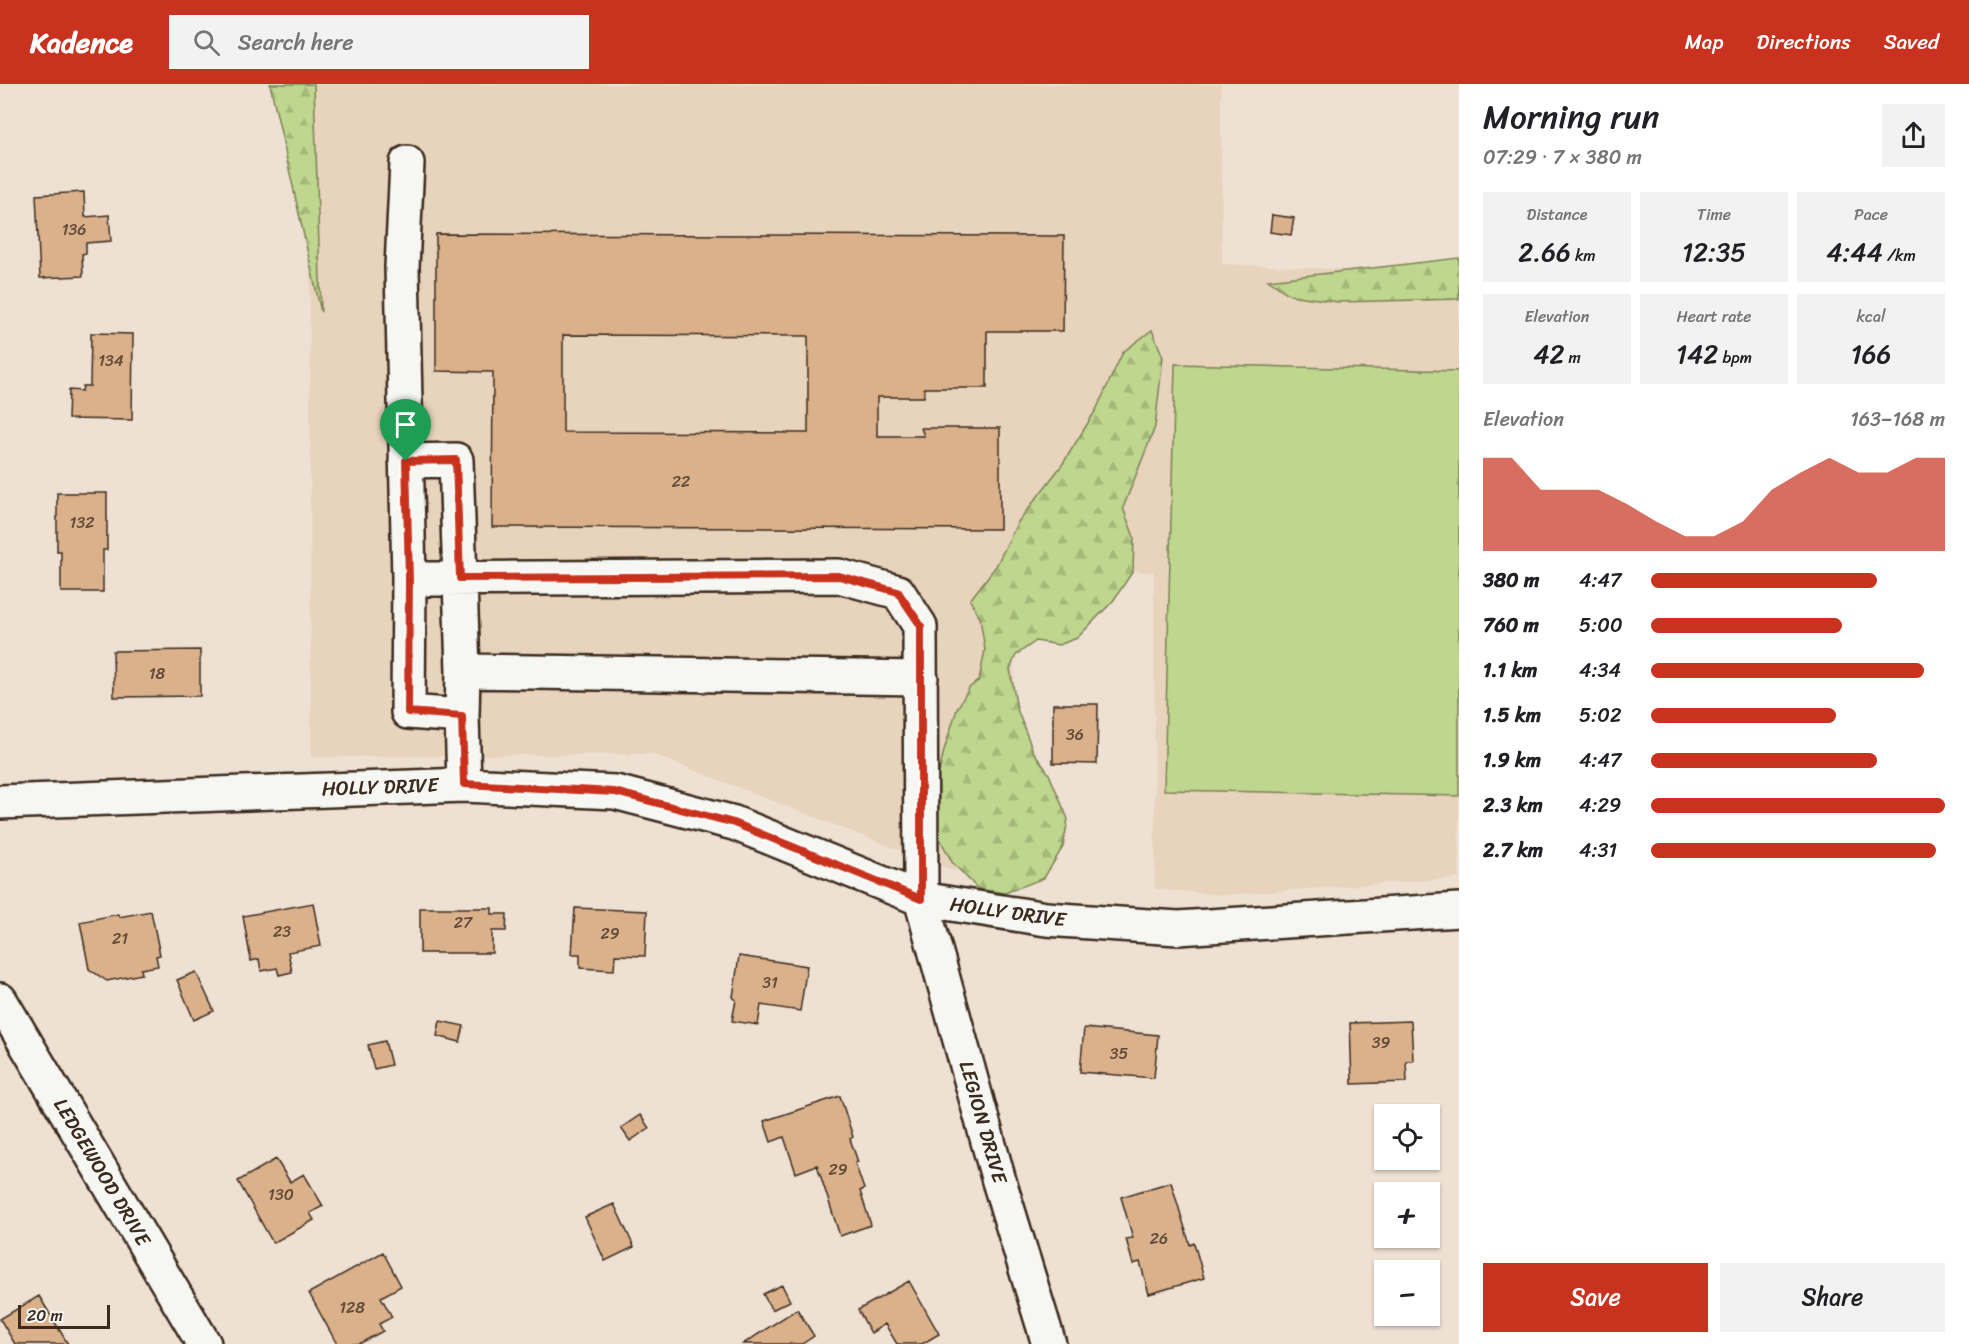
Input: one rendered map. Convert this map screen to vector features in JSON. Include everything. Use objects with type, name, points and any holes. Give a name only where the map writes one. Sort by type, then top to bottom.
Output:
[{"type":"street","points":[[407,163],[402,267],[409,579],[408,712],[462,716]]},
{"type":"street","points":[[406,461],[456,460],[464,784]]},
{"type":"street","name":"LEGION DRIVE","points":[[409,579],[839,576],[898,592],[921,626],[921,899],[999,1181],[1049,1344]]},
{"type":"street","points":[[463,671],[921,678]]},
{"type":"street","name":"HOLLY DRIVE","points":[[0,801],[464,784],[615,792],[734,823],[921,899],[1046,919],[1178,928],[1459,910]]},
{"type":"street","name":"LEDGEWOOD DRIVE","points":[[0,1000],[204,1344]]},
{"type":"shaded area","points":[[309,84],[1221,84],[1222,264],[1459,274],[1459,878],[1225,895],[1155,889],[1154,572],[1014,566],[1015,876],[951,870],[652,754],[311,757]]},
{"type":"green space","points":[[270,84],[314,84],[321,312]]},
{"type":"green space","points":[[1459,258],[1459,299],[1338,302],[1290,295],[1268,280]]},
{"type":"green space","points":[[1152,330],[1163,357],[1155,427],[1123,508],[1134,537],[1133,571],[1113,601],[1077,638],[1059,645],[1036,641],[1016,655],[1010,669],[1017,709],[1033,751],[1049,774],[1068,819],[1063,847],[1044,878],[1005,893],[978,889],[952,862],[937,833],[935,792],[944,750],[957,709],[969,688],[979,680],[985,650],[980,618],[970,600],[996,566],[1018,522],[1062,465],[1096,410],[1123,352]]},
{"type":"green space","points":[[1175,364],[1459,371],[1459,796],[1164,790]]},
{"type":"building","points":[[84,192],[85,217],[109,215],[111,241],[86,243],[86,253],[82,254],[83,276],[40,278],[36,195]]},
{"type":"building","points":[[1272,215],[1294,218],[1291,235],[1270,232]]},
{"type":"building","points":[[436,234],[1064,236],[1063,331],[987,331],[987,388],[924,388],[924,397],[877,397],[877,436],[924,436],[921,428],[1000,428],[1000,529],[492,527],[493,372],[436,371]],"holes":[[[563,335],[808,336],[808,433],[563,432]]]},
{"type":"building","points":[[91,333],[133,334],[132,420],[68,419],[69,390],[82,391],[83,386],[90,386]]},
{"type":"building","points":[[57,493],[107,493],[107,550],[103,550],[103,592],[61,592],[61,551],[57,551]]},
{"type":"building","points":[[200,650],[200,696],[114,697],[113,651]]},
{"type":"building","points":[[1053,704],[1098,704],[1097,764],[1053,763]]},
{"type":"building","points":[[313,903],[321,946],[288,952],[292,972],[279,975],[277,968],[261,971],[259,959],[251,961],[243,916]]},
{"type":"building","points":[[420,908],[492,908],[492,914],[507,914],[506,931],[492,931],[492,953],[420,953]]},
{"type":"building","points":[[575,908],[647,911],[645,956],[615,955],[614,970],[580,968],[580,954],[572,954]]},
{"type":"building","points":[[151,911],[160,955],[156,956],[158,966],[141,969],[142,974],[107,981],[89,969],[80,922],[118,914],[119,917]]},
{"type":"building","points":[[739,956],[807,966],[800,1011],[761,1005],[758,1025],[732,1021]]},
{"type":"building","points":[[196,972],[214,1011],[194,1020],[177,980]]},
{"type":"building","points":[[440,1021],[464,1026],[460,1042],[437,1036]]},
{"type":"building","points":[[1411,1021],[1413,1061],[1406,1061],[1407,1082],[1352,1084],[1350,1023]]},
{"type":"building","points":[[1084,1028],[1158,1035],[1154,1078],[1080,1072]]},
{"type":"building","points":[[385,1041],[391,1065],[374,1069],[368,1045]]},
{"type":"building","points":[[840,1096],[853,1137],[850,1139],[858,1162],[855,1163],[864,1189],[860,1191],[871,1225],[840,1236],[817,1165],[796,1173],[784,1137],[771,1142],[764,1121]]},
{"type":"building","points":[[640,1115],[649,1128],[630,1141],[621,1128]]},
{"type":"building","points":[[276,1159],[290,1182],[304,1174],[323,1206],[310,1213],[314,1220],[273,1243],[238,1181]]},
{"type":"building","points":[[1171,1182],[1190,1245],[1194,1243],[1204,1278],[1149,1294],[1140,1262],[1133,1264],[1126,1239],[1133,1238],[1121,1197]]},
{"type":"building","points":[[614,1204],[634,1247],[605,1261],[585,1217]]},
{"type":"building","points":[[383,1252],[401,1286],[381,1297],[392,1317],[379,1324],[383,1331],[359,1344],[337,1344],[309,1293]]},
{"type":"building","points":[[909,1281],[939,1334],[922,1344],[897,1344],[885,1324],[871,1333],[858,1310]]},
{"type":"building","points":[[782,1285],[790,1301],[772,1310],[763,1294]]},
{"type":"building","points":[[39,1296],[68,1344],[15,1344],[0,1319]]},
{"type":"building","points":[[797,1309],[814,1336],[802,1344],[743,1344]]},
{"type":"route","points":[[456,460],[460,578],[839,576],[898,592],[921,626],[921,899],[734,823],[615,792],[464,784],[462,716],[408,712],[409,579],[406,461],[456,460]]}]
